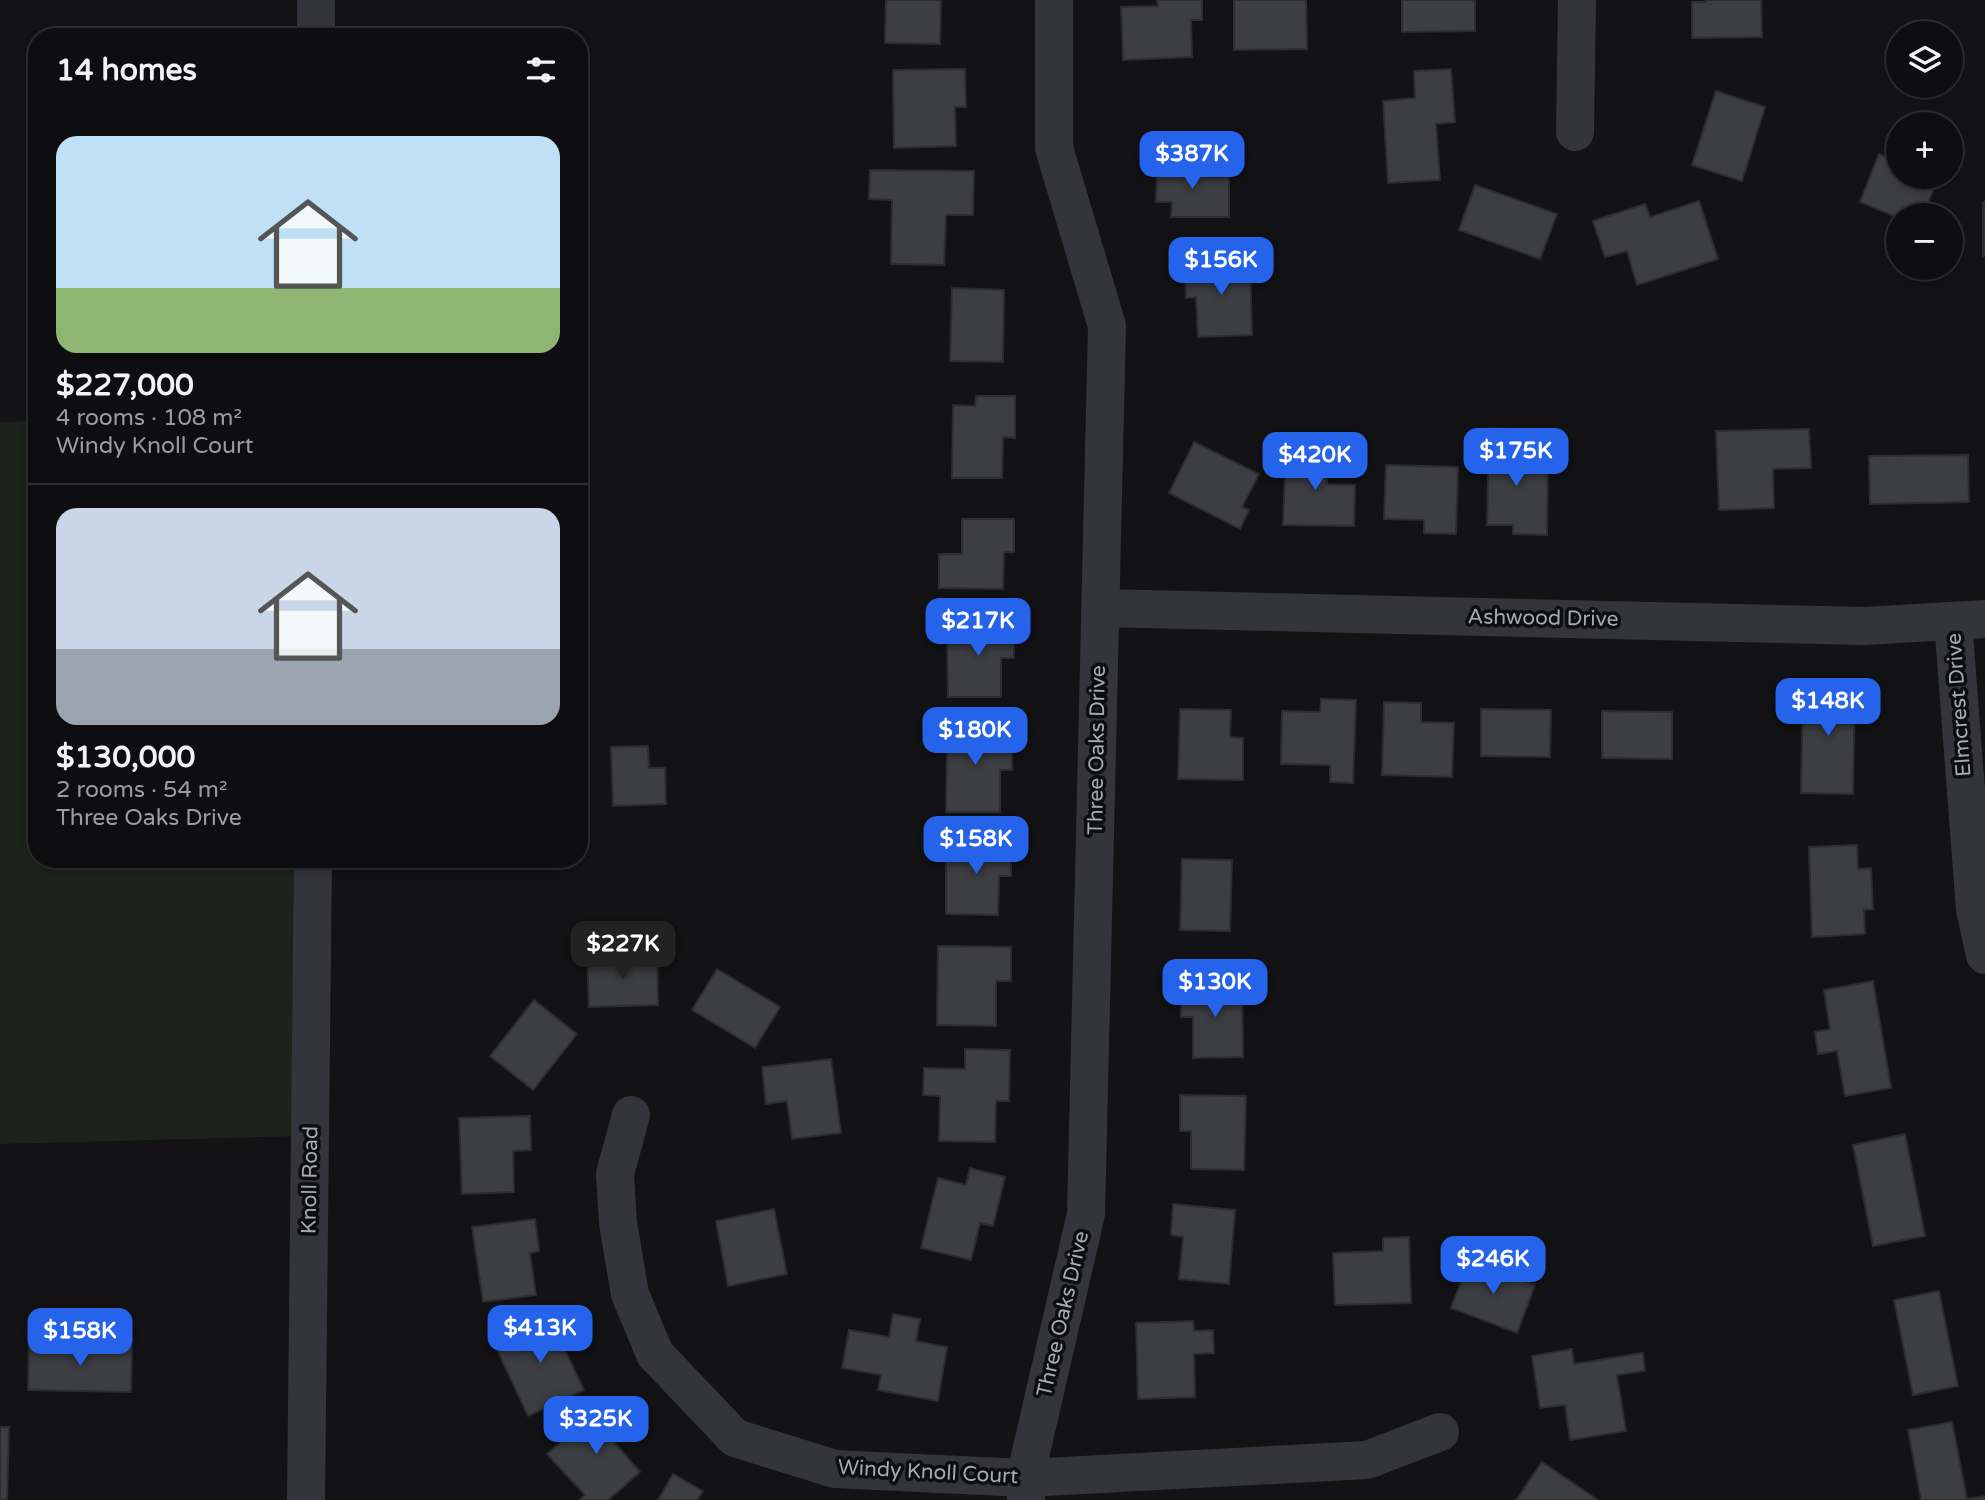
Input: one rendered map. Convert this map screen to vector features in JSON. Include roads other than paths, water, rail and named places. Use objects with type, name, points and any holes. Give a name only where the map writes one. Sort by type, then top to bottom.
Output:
[{"type":"street","points":[[316,0],[316,28]]},
{"type":"street","name":"Three Oaks Drive","points":[[1025,1489],[1086,1214],[1107,326],[1054,148],[1054,0]]},
{"type":"street","points":[[1575,132],[1577,0]]},
{"type":"street","name":"Ashwood Drive","points":[[1101,608],[1864,626],[1969,620]]},
{"type":"street","name":"Elmcrest Drive","points":[[1969,620],[1975,909],[1985,955]]},
{"type":"street","name":"Knoll Road","points":[[306,1500],[313,868]]},
{"type":"street","name":"Windy Knoll Court","points":[[631,1115],[615,1174],[618,1223],[630,1294],[655,1354],[735,1438],[835,1469],[1025,1489],[1367,1460],[1440,1432]]}]
